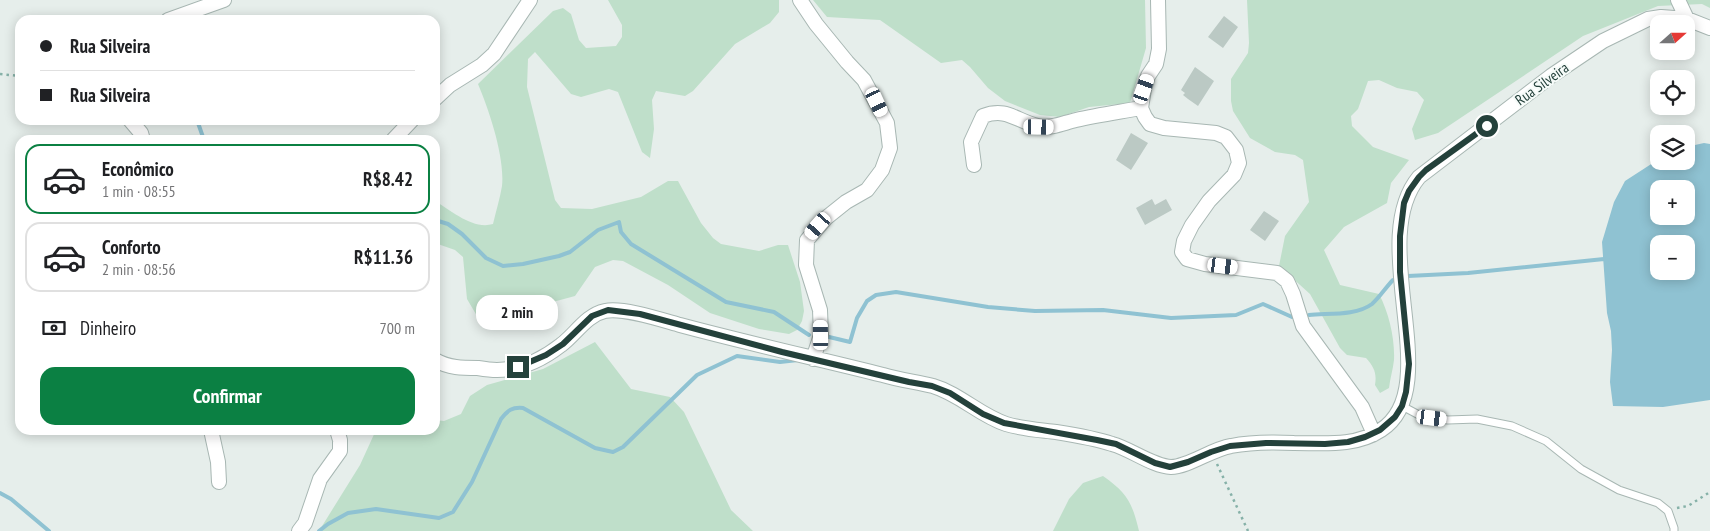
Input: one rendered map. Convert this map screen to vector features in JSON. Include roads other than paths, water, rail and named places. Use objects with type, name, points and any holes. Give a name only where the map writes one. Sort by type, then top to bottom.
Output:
[{"type":"street","points":[[182,15],[224,0]]},
{"type":"street","points":[[440,94],[450,85],[482,65],[494,54],[530,0]]},
{"type":"street","points":[[800,0],[816,24],[864,80],[887,123],[890,148],[882,170],[867,190],[846,202],[826,218],[807,240],[806,264],[820,310],[821,335],[812,359]]},
{"type":"street","points":[[1158,0],[1159,49],[1156,64],[1148,76],[1144,89],[1141,108],[1150,124],[1164,128],[1216,134],[1226,137],[1236,150],[1238,163],[1234,175],[1210,201],[1192,225],[1184,241],[1182,252],[1187,259],[1205,264],[1276,273],[1287,281],[1303,326],[1362,407],[1374,434]]},
{"type":"street","points":[[1678,0],[1686,15]]},
{"type":"street","name":"Rua Silveira","points":[[440,362],[460,368],[493,370],[518,367],[546,355],[563,344],[592,316],[608,310],[640,314],[812,359],[932,386],[950,393],[983,414],[1004,423],[1116,444],[1155,463],[1170,467],[1230,446],[1266,443],[1336,444],[1374,434],[1395,417],[1402,406],[1407,384],[1409,364],[1400,272],[1400,236],[1404,203],[1413,184],[1426,170],[1450,154],[1551,76],[1603,42],[1650,19]]},
{"type":"street","name":"Rua Silveira","points":[[1695,22],[1710,28]]},
{"type":"street","points":[[974,165],[971,142],[983,116],[991,113],[1000,112],[1039,127],[1052,127],[1075,120],[1141,108]]},
{"type":"street","points":[[398,135],[407,125]]},
{"type":"street","points":[[212,435],[218,462],[219,482]]},
{"type":"street","points":[[299,531],[305,523],[320,479],[340,451],[338,435]]},
{"type":"lane","points":[[1402,406],[1419,415],[1432,418],[1448,420],[1478,419],[1512,426],[1546,441],[1581,469],[1619,490],[1658,502],[1668,511],[1674,531]]},
{"type":"water","points":[[1710,144],[1710,400],[1663,407],[1613,406],[1610,382],[1611,331],[1607,313],[1602,242],[1614,202],[1625,181],[1650,165],[1650,170],[1695,170],[1695,145]]},
{"type":"waterway","points":[[199,125],[202,135]]},
{"type":"waterway","points":[[440,222],[448,224],[462,234],[486,258],[503,266],[523,264],[570,252],[598,230],[619,222],[621,232],[631,244],[726,302],[774,312],[809,335]]},
{"type":"waterway","points":[[1408,276],[1468,273],[1608,260]]},
{"type":"waterway","points":[[1309,315],[1342,313],[1365,308],[1372,304],[1393,280]]},
{"type":"waterway","points":[[825,336],[850,342],[857,318],[867,301],[876,295],[896,292],[988,307],[1035,311],[1103,310],[1171,318],[1236,315],[1263,304],[1292,317]]},
{"type":"waterway","points":[[319,531],[348,513],[376,509],[439,518],[453,512],[472,482],[501,419],[508,411],[513,409],[523,408],[595,448],[613,452],[623,447],[697,375],[737,356],[780,362],[798,360]]},
{"type":"waterway","points":[[0,493],[11,499],[49,531]]}]
